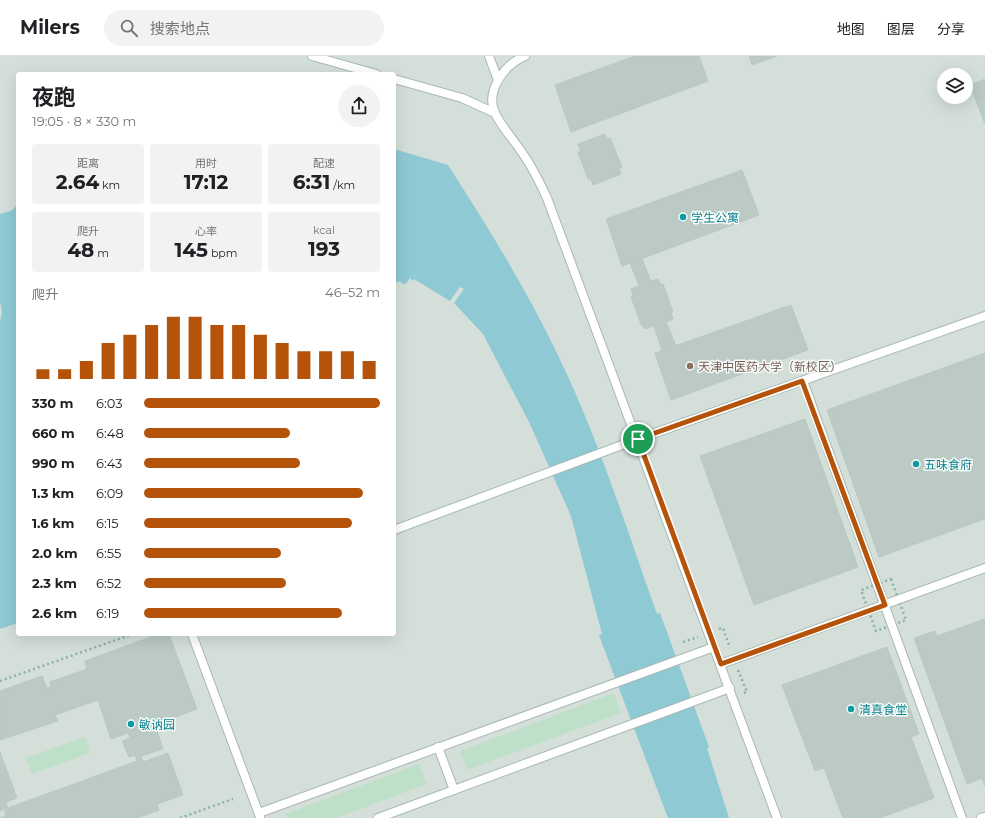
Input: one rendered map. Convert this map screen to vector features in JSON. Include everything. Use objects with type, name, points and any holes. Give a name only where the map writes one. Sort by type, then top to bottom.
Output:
[{"type":"lane","points":[[312,56],[369,72]]},
{"type":"lane","points":[[489,56],[498,80]]},
{"type":"lane","points":[[525,56],[510,66],[498,80],[493,98],[495,113],[528,161],[547,198],[778,818]]},
{"type":"lane","points":[[396,80],[462,98],[495,113]]},
{"type":"lane","points":[[396,529],[545,475],[638,439],[985,316]]},
{"type":"lane","points":[[802,381],[962,818]]},
{"type":"lane","points":[[721,664],[985,568]]},
{"type":"lane","points":[[193,636],[259,816],[438,747],[714,647]]},
{"type":"lane","points":[[378,818],[730,688]]},
{"type":"lane","points":[[438,747],[454,790]]},
{"type":"lane","points":[[981,818],[985,817]]},
{"type":"path","points":[[0,681],[127,636]]},
{"type":"path","points":[[180,818],[234,799]]},
{"type":"shaded area","name":"天津中医药大学（新校区）","points":[[0,56],[985,56],[985,818],[0,818]]},
{"type":"green space","points":[[614,693],[621,713],[467,770],[460,751]]},
{"type":"green space","points":[[85,737],[90,753],[32,774],[26,758]]},
{"type":"green space","points":[[419,764],[427,784],[337,818],[287,818],[286,814]]},
{"type":"water","points":[[396,150],[448,165],[513,271],[557,353],[594,438],[657,614],[660,613],[709,747],[707,748],[729,818],[668,818],[599,635],[602,634],[571,516],[529,422],[483,334],[454,303],[464,289],[460,287],[450,301],[414,279],[413,281],[410,278],[406,284],[403,284],[400,281],[396,283]]},
{"type":"water","points":[[16,206],[16,624],[0,629],[0,321],[2,312],[0,301],[0,214],[11,211]]},
{"type":"building","points":[[635,56],[699,56],[708,81],[571,132],[555,85]]},
{"type":"building","points":[[749,56],[777,56],[752,65]]},
{"type":"building","points":[[985,79],[985,124],[973,93],[973,84]]},
{"type":"building","points":[[605,134],[607,139],[610,138],[622,167],[619,168],[621,174],[593,185],[591,179],[588,179],[578,152],[581,151],[578,144]]},
{"type":"building","name":"学生公寓","points":[[742,170],[759,215],[622,266],[606,219]]},
{"type":"building","points":[[642,259],[651,281],[658,279],[661,285],[663,284],[673,312],[671,313],[673,319],[666,322],[676,346],[662,351],[654,326],[645,329],[641,324],[631,297],[633,296],[631,289],[639,286],[630,263]]},
{"type":"building","points":[[791,305],[808,350],[671,400],[655,353]]},
{"type":"building","name":"五味食府","points":[[985,353],[985,519],[879,557],[827,410]]},
{"type":"building","points":[[805,419],[858,567],[754,605],[700,456]]},
{"type":"building","points":[[985,619],[985,786],[982,778],[967,784],[914,638],[935,631],[937,636]]},
{"type":"building","name":"敏讷园","points":[[154,636],[170,636],[197,709],[147,727],[149,731],[156,728],[163,749],[141,756],[143,762],[168,753],[183,795],[157,804],[159,810],[137,818],[0,818],[6,815],[4,809],[0,811],[0,752],[17,798],[6,802],[8,808],[137,761],[135,755],[129,757],[122,741],[130,738],[128,733],[111,739],[98,700],[55,715],[58,721],[0,740],[0,691],[42,676],[47,688],[51,687],[50,682],[87,669],[85,661]]},
{"type":"building","name":"清真食堂","points":[[887,647],[919,734],[911,737],[934,798],[880,818],[843,818],[824,768],[815,771],[782,685]]},
{"type":"place","name":"学生公寓","points":[[683,217]]},
{"type":"place","name":"天津中医药大学（新校区）","points":[[690,366]]},
{"type":"place","name":"五味食府","points":[[916,464]]},
{"type":"place","name":"清真食堂","points":[[851,709]]},
{"type":"place","name":"敏讷园","points":[[131,724]]},
{"type":"route","points":[[802,381],[885,605],[721,664],[638,439],[802,381]]}]
